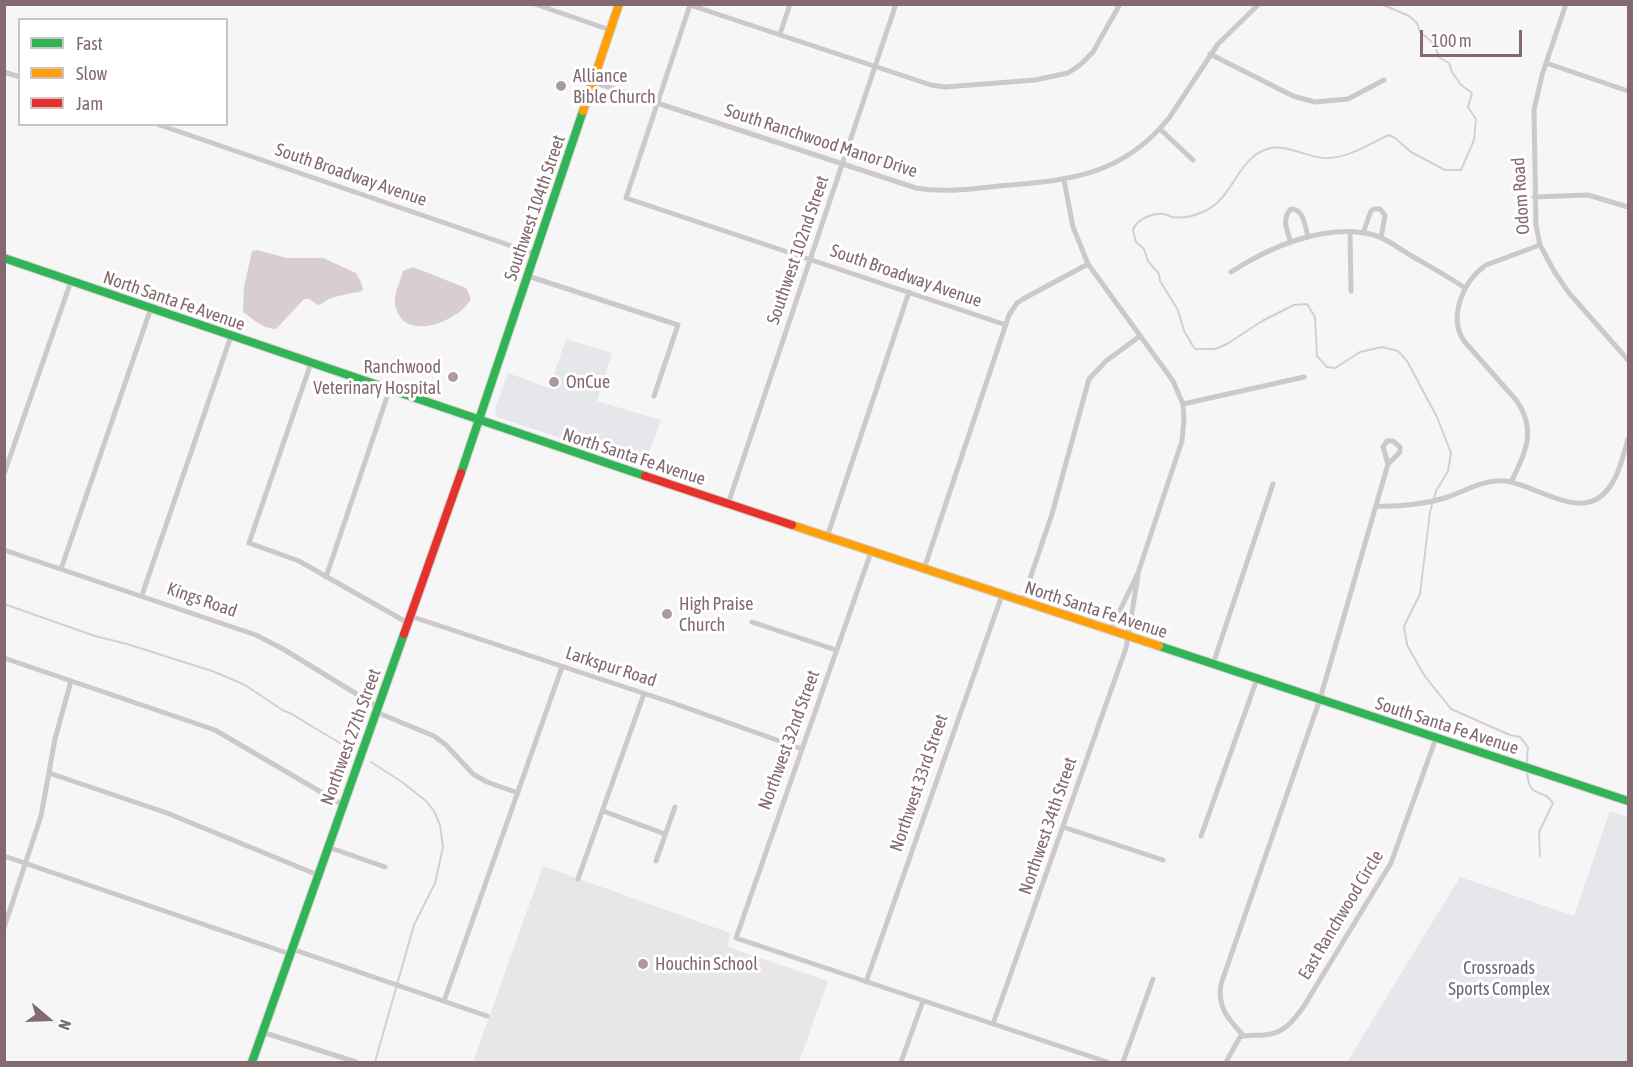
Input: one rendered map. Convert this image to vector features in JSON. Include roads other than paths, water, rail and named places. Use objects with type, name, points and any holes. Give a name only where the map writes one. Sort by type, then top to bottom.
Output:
[{"type":"main road","name":"Southwest 104th Street","points":[[478,422],[619,4]]},
{"type":"main road","name":"North Santa Fe Avenue","points":[[4,258],[478,422],[1257,679]]},
{"type":"main road","name":"Northwest 27th Street","points":[[252,1062],[478,422]]},
{"type":"main road","name":"South Santa Fe Avenue","points":[[1257,679],[1629,801]]},
{"type":"street","points":[[536,4],[610,30]]},
{"type":"street","points":[[658,103],[690,4],[931,85],[945,87],[1035,80],[1074,70],[1093,52],[1120,4]]},
{"type":"street","points":[[780,34],[790,4]]},
{"type":"street","name":"Southwest 102nd Street","points":[[728,504],[896,4]]},
{"type":"street","name":"South Ranchwood Manor Drive","points":[[593,82],[903,184],[938,190],[1036,184],[1092,173],[1138,148],[1160,129],[1177,107],[1210,54],[1225,36],[1259,4]]},
{"type":"street","name":"Odom Road","points":[[1566,4],[1546,63],[1533,116],[1536,225],[1540,245],[1569,293],[1629,360]]},
{"type":"street","points":[[1210,54],[1293,96],[1315,102],[1348,99],[1384,80]]},
{"type":"street","points":[[1546,63],[1629,91]]},
{"type":"street","name":"South Broadway Avenue","points":[[658,103],[626,198],[1006,325]]},
{"type":"street","name":"South Broadway Avenue","points":[[163,126],[535,254]]},
{"type":"street","points":[[1160,129],[1193,160]]},
{"type":"street","points":[[1064,180],[1073,227],[1088,264],[1173,381],[1183,404],[1185,424],[1182,441],[1138,573],[1110,630]]},
{"type":"street","points":[[1534,197],[1588,195],[1629,207]]},
{"type":"street","points":[[1291,242],[1285,221],[1291,209],[1296,209],[1300,213],[1308,237]]},
{"type":"street","points":[[1364,233],[1371,211],[1380,209],[1385,215],[1381,238]]},
{"type":"street","points":[[1350,233],[1351,291]]},
{"type":"street","points":[[1231,272],[1254,257],[1308,237],[1364,233],[1381,238],[1465,288]]},
{"type":"street","points":[[1511,482],[1525,449],[1528,422],[1524,410],[1460,336],[1458,317],[1465,288],[1474,274],[1486,265],[1540,245]]},
{"type":"street","points":[[924,569],[1013,309],[1023,299],[1088,264]]},
{"type":"street","points":[[528,276],[678,325],[654,396]]},
{"type":"street","points":[[4,474],[71,281]]},
{"type":"street","points":[[826,537],[909,292]]},
{"type":"street","points":[[61,569],[151,309]]},
{"type":"street","points":[[142,596],[231,336]]},
{"type":"street","points":[[1022,602],[1052,514],[1089,379],[1106,361],[1140,336]]},
{"type":"street","name":"Larkspur Road","points":[[310,363],[249,543],[299,561],[409,619],[644,694],[802,749]]},
{"type":"street","points":[[1183,404],[1304,377]]},
{"type":"street","points":[[326,577],[389,391]]},
{"type":"street","points":[[1376,506],[1426,502],[1450,496],[1482,483],[1498,481],[1511,482],[1559,499],[1585,503],[1597,499],[1612,482],[1629,439]]},
{"type":"street","points":[[1226,1062],[1238,1040],[1244,1035],[1229,1020],[1221,1007],[1221,984],[1320,699],[1388,464]]},
{"type":"street","points":[[1213,664],[1274,484]]},
{"type":"street","name":"Kings Road","points":[[4,550],[266,639],[377,710],[434,736],[446,745],[473,774],[487,782],[518,793]]},
{"type":"street","name":"Northwest 32nd Street","points":[[866,982],[736,938],[872,552]]},
{"type":"street","name":"Northwest 34th Street","points":[[993,1024],[1123,657],[1138,573]]},
{"type":"street","name":"Northwest 33rd Street","points":[[866,982],[1002,595]]},
{"type":"street","points":[[752,622],[836,650]]},
{"type":"street","points":[[4,658],[215,730],[343,805]]},
{"type":"street","points":[[444,1001],[562,667]]},
{"type":"street","points":[[1201,836],[1257,679]]},
{"type":"street","points":[[4,928],[41,816],[59,720],[71,681]]},
{"type":"street","points":[[578,879],[644,694]]},
{"type":"street","name":"East Ranchwood Circle","points":[[1244,1035],[1266,1035],[1280,1032],[1290,1025],[1304,1006],[1391,862],[1436,738]]},
{"type":"street","points":[[49,773],[167,813],[318,875]]},
{"type":"street","points":[[656,861],[675,807]]},
{"type":"street","points":[[603,811],[665,834]]},
{"type":"street","points":[[1063,827],[1163,860]]},
{"type":"street","points":[[328,847],[385,867]]},
{"type":"street","points":[[4,856],[487,1016]]},
{"type":"street","points":[[1123,1062],[1153,979]]},
{"type":"street","points":[[866,982],[1107,1062]]},
{"type":"street","points":[[901,1062],[923,1001]]},
{"type":"street","points":[[262,1032],[356,1062]]},
{"type":"waterway","points":[[1381,4],[1409,16],[1417,23],[1420,32],[1433,43],[1440,58],[1449,63],[1461,85],[1472,93],[1468,107],[1476,119],[1474,140],[1461,170],[1445,170],[1411,152],[1389,135],[1358,150],[1333,158],[1318,157],[1290,149],[1267,149],[1249,160],[1223,196],[1207,210],[1181,217],[1163,214],[1150,216],[1141,220],[1133,230],[1136,242],[1144,249],[1148,261],[1159,274],[1160,281],[1178,310],[1184,331],[1195,349],[1215,349],[1294,305],[1307,304],[1315,317],[1317,356],[1327,367],[1335,368],[1360,352],[1382,347],[1398,351],[1407,361],[1437,417],[1451,453],[1448,471],[1436,491],[1430,512],[1420,594],[1404,626],[1407,645],[1424,675],[1451,709],[1510,735],[1520,737],[1528,747],[1527,770],[1530,787],[1548,797],[1553,803],[1539,832],[1540,856]]},
{"type":"waterway","points":[[4,604],[95,636],[215,672],[245,685],[284,711],[348,748]]},
{"type":"waterway","points":[[371,762],[426,801],[434,811],[440,825],[443,847],[435,883],[414,925],[375,1062]]},
{"type":"place","name":"Alliance Bible Church","points":[[561,86]]},
{"type":"place","name":"Ranchwood Veterinary Hospital","points":[[453,377]]},
{"type":"place","name":"OnCue","points":[[554,382]]},
{"type":"place","name":"High Praise Church","points":[[667,614]]},
{"type":"place","name":"Houchin School","points":[[643,964]]},
{"type":"park label","name":"Crossroads Sports Complex","points":[[1499,978]]}]
